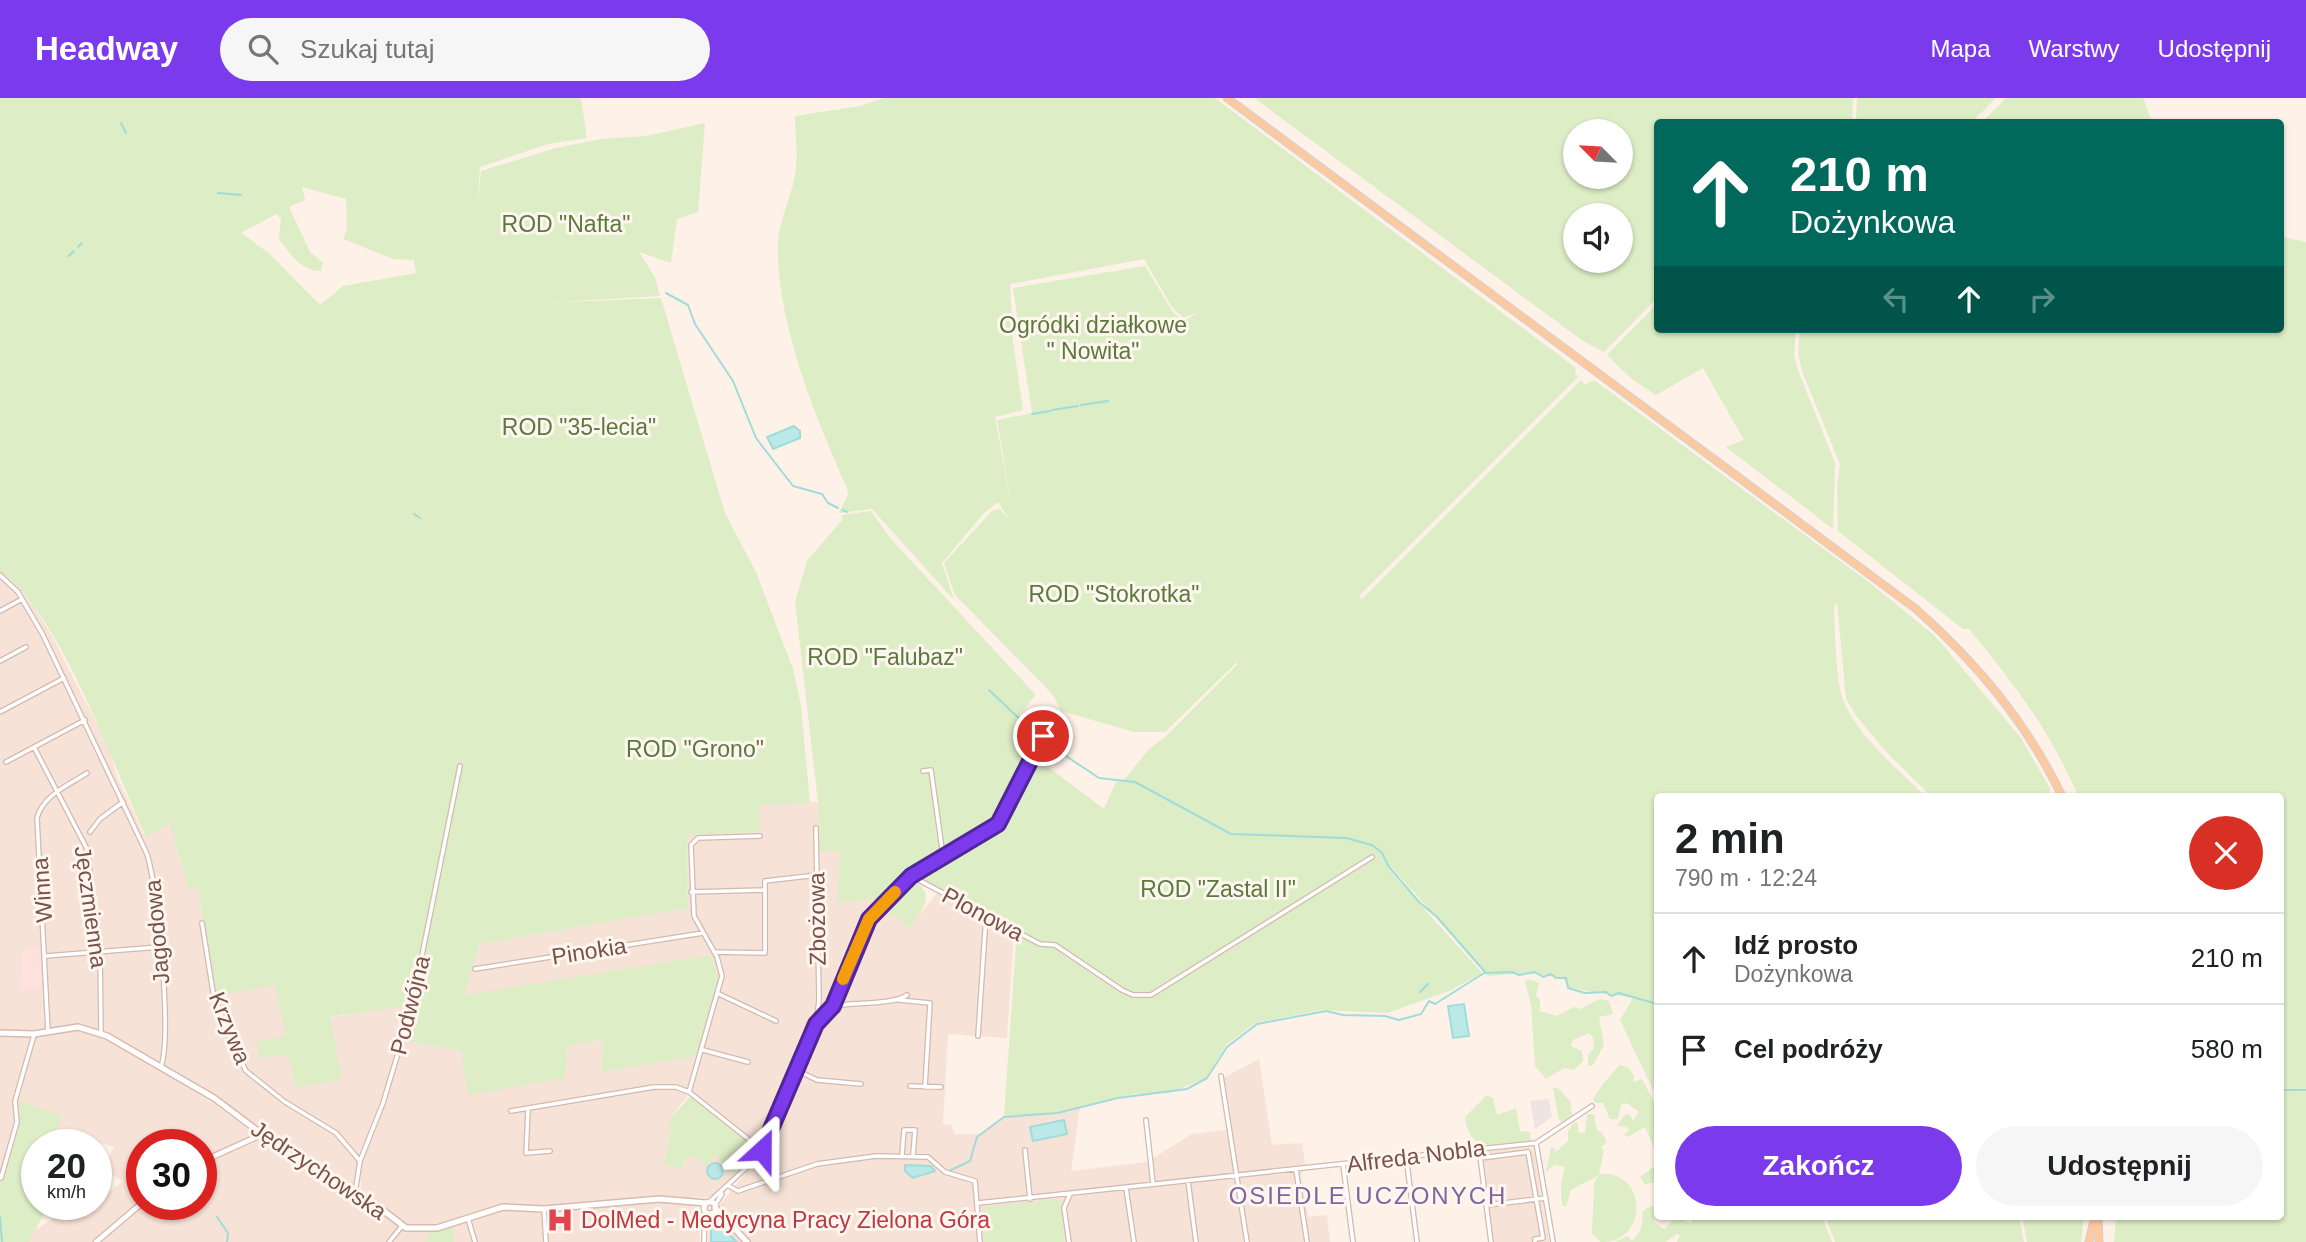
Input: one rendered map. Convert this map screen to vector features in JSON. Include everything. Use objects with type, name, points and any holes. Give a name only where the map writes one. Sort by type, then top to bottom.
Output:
[{"type":"main road","points":[[1227,98],[1916,609],[1950,639],[2001,695],[2041,754],[2060,793]]},
{"type":"main road","name":"Jędrzychowska","points":[[0,1033],[34,1034],[78,1027],[101,1033],[221,1103],[298,1161],[355,1193],[402,1226],[437,1228],[497,1208],[544,1209],[659,1199],[710,1208],[725,1218],[747,1242]]},
{"type":"main road","points":[[2089,1242],[2096,1220]]},
{"type":"main road","points":[[2097,1220],[2099,1242]]},
{"type":"street","name":"Jagodowa","points":[[0,575],[23,598],[64,678],[123,802],[153,876],[163,1005],[161,1067]]},
{"type":"street","points":[[0,611],[23,598]]},
{"type":"street","points":[[0,660],[26,647]]},
{"type":"street","points":[[0,712],[64,678]]},
{"type":"street","points":[[816,1024],[833,1006],[869,919],[911,876],[998,824],[1054,717]]},
{"type":"street","points":[[6,762],[35,749],[85,720]]},
{"type":"street","name":"Jęczmienna","points":[[35,749],[87,849],[100,950],[101,1033]]},
{"type":"street","name":"Podwójna","points":[[355,1193],[360,1161],[386,1095],[411,1010],[460,766]]},
{"type":"street","points":[[923,771],[931,770],[943,856]]},
{"type":"street","name":"Winna","points":[[48,1032],[45,927],[37,818],[42,805],[87,773]]},
{"type":"street","points":[[90,832],[100,818],[123,802]]},
{"type":"street","name":"Zbożowa","points":[[710,1208],[762,1150],[816,1024],[816,828]]},
{"type":"street","points":[[689,1093],[722,976],[714,952],[694,916],[691,845],[698,838],[760,836]]},
{"type":"street","name":"Plonowa","points":[[911,876],[1040,944],[1055,945],[1132,995],[1151,995],[1372,857]]},
{"type":"street","points":[[714,952],[764,954],[765,881],[771,878],[817,875]]},
{"type":"street","points":[[691,892],[765,890]]},
{"type":"street","points":[[978,1036],[986,916]]},
{"type":"street","name":"Krzywa","points":[[202,923],[213,992],[233,1046],[246,1071],[285,1102],[336,1133],[360,1161]]},
{"type":"street","name":"Pinokia","points":[[475,969],[703,933]]},
{"type":"street","points":[[46,956],[159,947]]},
{"type":"street","points":[[719,994],[776,1021]]},
{"type":"street","points":[[899,1000],[907,995]]},
{"type":"street","points":[[833,1006],[856,1001],[899,1000],[930,1003],[925,1087]]},
{"type":"street","points":[[1,1178],[17,1122],[15,1101],[34,1034]]},
{"type":"street","points":[[703,1049],[748,1062]]},
{"type":"street","points":[[796,1070],[817,1080],[862,1084]]},
{"type":"street","points":[[1221,1076],[1247,1242]]},
{"type":"street","points":[[910,1086],[942,1087]]},
{"type":"street","points":[[511,1111],[654,1087],[676,1087],[689,1093],[762,1150]]},
{"type":"street","name":"Alfreda Nobla","points":[[978,1203],[1536,1143],[1592,1106]]},
{"type":"street","points":[[527,1110],[526,1153],[550,1151]]},
{"type":"street","points":[[1146,1120],[1153,1184]]},
{"type":"street","points":[[902,1155],[904,1130],[915,1130],[913,1156]]},
{"type":"street","points":[[217,1155],[262,1134]]},
{"type":"street","points":[[1536,1143],[1553,1242]]},
{"type":"street","points":[[1479,1148],[1491,1242]]},
{"type":"street","points":[[1025,1150],[1031,1199]]},
{"type":"street","points":[[1481,1158],[1528,1152],[1543,1238],[1535,1239],[1535,1242]]},
{"type":"street","points":[[729,1186],[738,1191],[817,1164],[902,1155],[928,1157],[945,1172],[972,1178],[977,1184],[980,1242]]},
{"type":"street","points":[[1406,1157],[1417,1242]]},
{"type":"street","points":[[1343,1165],[1353,1242]]},
{"type":"street","points":[[1296,1170],[1307,1242]]},
{"type":"street","points":[[1188,1181],[1196,1242]]},
{"type":"street","points":[[1126,1188],[1134,1242]]},
{"type":"street","points":[[1069,1242],[1064,1208],[1070,1194]]},
{"type":"street","points":[[1487,1205],[1546,1198]]},
{"type":"street","points":[[704,1242],[704,1226],[710,1208]]},
{"type":"street","points":[[544,1209],[546,1242]]},
{"type":"street","points":[[467,1216],[475,1242]]},
{"type":"street","points":[[96,1242],[126,1217]]},
{"type":"street","points":[[971,1227],[979,1224]]},
{"type":"street","points":[[389,1242],[402,1226]]},
{"type":"shaded area","points":[[7,577],[33,605],[53,638],[107,744],[118,779],[145,837],[170,822],[188,887],[198,886],[206,952],[275,985],[285,1025],[408,1005],[390,1073],[359,1161],[405,1041],[461,1051],[469,1094],[564,1078],[568,1045],[603,1040],[601,1071],[697,1056],[719,981],[711,955],[465,996],[480,944],[688,908],[687,835],[760,832],[760,805],[818,802],[820,851],[840,850],[837,903],[882,898],[883,907],[908,928],[939,891],[1014,931],[1007,1038],[948,1034],[943,1124],[951,1125],[955,1134],[979,1134],[1004,1116],[1044,1114],[1080,1106],[1071,1171],[1147,1162],[1192,1134],[1226,1130],[1220,1080],[1259,1059],[1272,1145],[1302,1143],[1305,1164],[1301,1176],[1308,1217],[1327,1215],[1330,1242],[708,1242],[709,1224],[720,1204],[746,1173],[742,1168],[757,1151],[691,1096],[696,1060],[686,1098],[666,1123],[671,1124],[671,1129],[664,1164],[684,1166],[687,1156],[716,1156],[734,1175],[710,1197],[694,1198],[693,1203],[699,1213],[700,1242],[29,1242],[34,1231],[51,1220],[112,1220],[112,1190],[123,1181],[112,1175],[112,1129],[56,1129],[61,1116],[19,1100],[20,1122],[4,1179],[0,1179],[0,1036],[36,1036],[83,1030],[112,1039],[211,1102],[310,1174],[356,1199],[361,1191],[360,1162],[356,1191],[310,1166],[194,1084],[102,1031],[81,1025],[30,1032],[0,1031],[0,580]]},
{"type":"shaded area","points":[[41,948],[41,977],[45,977],[45,989],[21,989],[22,949]]},
{"type":"shaded area","points":[[1549,1099],[1552,1117],[1535,1129],[1530,1101]]},
{"type":"shaded area","points":[[1530,1147],[1534,1151],[1549,1242],[1490,1242],[1478,1151]]},
{"type":"green space","points":[[0,98],[581,98],[587,138],[548,144],[480,167],[477,213],[481,171],[556,148],[601,139],[646,136],[705,123],[698,212],[677,219],[671,263],[639,252],[655,277],[660,296],[543,303],[661,298],[725,513],[756,572],[793,669],[801,706],[810,803],[760,805],[760,832],[687,835],[688,908],[480,944],[465,995],[711,955],[719,981],[697,1056],[601,1072],[603,1040],[568,1045],[565,1078],[468,1095],[461,1051],[405,1041],[414,1005],[330,1017],[342,1079],[297,1088],[288,1055],[260,1058],[256,1042],[286,1036],[275,985],[216,996],[206,952],[198,887],[188,888],[170,823],[146,837],[102,733],[65,657],[23,593],[0,571]],"holes":[[[302,187],[346,199],[347,229],[343,239],[393,259],[414,260],[416,273],[343,286],[320,305],[270,254],[241,233],[276,214],[281,219],[279,239],[287,250],[301,265],[321,271],[323,263],[310,252],[289,207],[305,200]]]},
{"type":"green space","points":[[884,98],[1215,98],[1576,368],[1575,374],[1579,376],[1360,595],[1361,600],[1581,380],[1585,385],[1594,380],[1870,583],[1935,636],[2021,738],[2051,790],[2048,793],[1928,793],[1890,756],[1857,717],[1846,699],[1837,603],[1834,605],[1836,655],[1844,702],[1869,740],[1922,793],[1654,793],[1654,1092],[1620,1020],[1633,998],[1569,988],[1563,978],[1527,973],[1488,976],[1387,862],[1388,869],[1482,973],[1451,990],[1388,1013],[1322,1010],[1255,1023],[1227,1044],[1206,1078],[1169,1093],[1135,1094],[1044,1114],[1004,1116],[1017,930],[916,876],[998,831],[1035,757],[1104,809],[1116,782],[1123,781],[1149,749],[1165,737],[1237,662],[1165,732],[1134,732],[1061,711],[1053,695],[955,595],[944,563],[993,510],[1000,509],[1012,524],[998,502],[984,513],[942,563],[954,600],[872,509],[839,513],[848,495],[847,488],[800,368],[783,303],[779,272],[780,227],[792,188],[797,156],[795,116],[860,106]],"holes":[[[1144,259],[1172,307],[1183,318],[1199,312],[1185,320],[1174,314],[1145,266],[1013,288],[1032,413],[997,420],[1014,521],[995,417],[1023,410],[1013,342],[1010,284]]]},
{"type":"green space","points":[[1254,98],[1853,98],[1852,119],[1654,119],[1654,301],[1604,352],[1583,341]]},
{"type":"green space","points":[[1857,98],[1996,98],[1975,119],[1856,119]]},
{"type":"green space","points":[[2006,98],[2143,98],[2151,119],[1985,119]]},
{"type":"green space","points":[[2284,237],[2306,242],[2306,1242],[2114,1242],[2116,1220],[2284,1220],[2284,793],[2077,793],[2030,708],[1969,629],[1963,629],[1838,531],[1837,487],[1840,464],[1803,374],[1798,353],[1800,333],[2284,333]]},
{"type":"green space","points":[[1654,307],[1654,333],[1796,333],[1794,356],[1799,373],[1835,463],[1833,529],[1726,447],[1744,440],[1703,368],[1656,395],[1633,380],[1607,355]]},
{"type":"green space","name":"ROD \"Falubaz\"","points":[[871,511],[890,538],[1036,695],[1019,715],[1040,736],[1002,814],[992,825],[910,869],[909,874],[882,898],[837,903],[840,850],[820,852],[818,802],[795,602],[807,561],[842,520],[842,515]]},
{"type":"green space","points":[[910,880],[924,890],[926,896],[923,909],[909,928],[883,907]]},
{"type":"green space","points":[[1528,979],[1539,983],[1536,996],[1540,1000],[1540,1011],[1557,1016],[1574,1007],[1580,1009],[1599,999],[1609,1001],[1613,1014],[1599,1017],[1604,1045],[1593,1065],[1588,1066],[1588,1055],[1594,1048],[1593,1038],[1589,1033],[1573,1040],[1571,1046],[1582,1051],[1583,1061],[1574,1070],[1564,1068],[1546,1079],[1535,1066],[1531,1005],[1525,982]]},
{"type":"green space","points":[[1620,1065],[1629,1068],[1634,1076],[1633,1082],[1642,1079],[1654,1102],[1654,1148],[1645,1127],[1628,1137],[1624,1135],[1629,1130],[1626,1127],[1617,1126],[1624,1115],[1629,1114],[1633,1121],[1639,1112],[1627,1103],[1621,1105],[1618,1119],[1610,1119],[1603,1103],[1595,1103],[1593,1099]]},
{"type":"green space","points":[[1553,1088],[1558,1088],[1570,1101],[1572,1115],[1564,1123],[1559,1120]]},
{"type":"green space","points":[[1487,1095],[1493,1098],[1497,1115],[1516,1108],[1520,1131],[1530,1132],[1531,1141],[1488,1145],[1473,1138],[1465,1117]]},
{"type":"green space","points":[[691,1096],[757,1148],[753,1157],[734,1175],[716,1156],[705,1166],[696,1157],[688,1156],[682,1168],[664,1164],[671,1129],[671,1124],[666,1123]]},
{"type":"green space","points":[[19,1100],[62,1116],[56,1129],[21,1129],[21,1220],[41,1220],[29,1242],[0,1242],[0,1179],[4,1179],[20,1122]]},
{"type":"green space","points":[[1587,1114],[1594,1114],[1597,1131],[1602,1132],[1607,1142],[1601,1147],[1604,1150],[1599,1174],[1615,1175],[1626,1182],[1633,1193],[1636,1206],[1635,1219],[1628,1231],[1617,1239],[1601,1242],[1592,1234],[1594,1183],[1599,1175],[1571,1190],[1566,1207],[1563,1206],[1561,1191],[1565,1167],[1554,1165],[1546,1172],[1551,1148],[1555,1148],[1555,1153],[1568,1141],[1568,1131],[1574,1122],[1578,1123],[1578,1132],[1585,1133]]},
{"type":"green space","points":[[1654,1167],[1654,1182],[1645,1184],[1640,1177]]},
{"type":"green space","points":[[1058,1199],[1062,1206],[1064,1242],[984,1242],[984,1207]]},
{"type":"green space","points":[[1654,1207],[1654,1222],[1664,1229],[1674,1220],[1691,1223],[1693,1220],[1824,1220],[1832,1242],[1677,1242],[1680,1235],[1677,1234],[1665,1242],[1615,1242],[1628,1236],[1632,1241],[1635,1238],[1642,1224],[1642,1212]]},
{"type":"green space","points":[[1827,1220],[2020,1220],[2024,1242],[1835,1242]]},
{"type":"green space","points":[[2023,1220],[2084,1220],[2081,1242],[2027,1242]]},
{"type":"green space","points":[[453,1227],[454,1242],[424,1242],[432,1231]]},
{"type":"water","points":[[794,426],[800,431],[800,438],[773,449],[767,437]]},
{"type":"water","points":[[1464,1004],[1469,1036],[1453,1038],[1448,1006]]},
{"type":"water","points":[[1064,1120],[1067,1134],[1033,1141],[1030,1127]]},
{"type":"water","points":[[715,1163],[723,1171],[715,1179],[707,1171]]},
{"type":"water","points":[[905,1165],[931,1166],[935,1171],[913,1178],[905,1171]]},
{"type":"water","points":[[716,1222],[737,1242],[711,1242],[711,1229]]},
{"type":"waterway","points":[[121,123],[126,133]]},
{"type":"waterway","points":[[218,193],[241,195]]},
{"type":"waterway","points":[[78,247],[82,243]]},
{"type":"waterway","points":[[69,256],[74,251]]},
{"type":"waterway","points":[[666,293],[688,305],[695,324],[733,381],[756,438],[793,486],[822,494],[828,503],[838,508]]},
{"type":"waterway","points":[[1081,405],[1108,401]]},
{"type":"waterway","points":[[1052,410],[1078,406]]},
{"type":"waterway","points":[[1032,414],[1050,411]]},
{"type":"waterway","points":[[842,510],[847,512]]},
{"type":"waterway","points":[[414,514],[420,518]]},
{"type":"waterway","points":[[989,690],[1040,738]]},
{"type":"waterway","points":[[1045,742],[1099,778],[1135,782],[1231,834],[1346,838],[1372,845],[1381,852]]},
{"type":"waterway","points":[[1382,853],[1389,867],[1419,902],[1437,917],[1485,972]]},
{"type":"waterway","points":[[949,1171],[970,1161],[977,1137],[1004,1117],[1057,1113],[1118,1098],[1187,1089],[1207,1078],[1227,1047],[1257,1024],[1326,1011],[1343,1015],[1385,1016],[1399,1020],[1421,1014],[1429,1001],[1435,1004],[1484,973],[1512,972],[1519,975],[1535,972],[1543,977],[1551,974],[1556,978],[1566,978],[1568,988],[1585,993],[1606,992],[1611,996],[1619,993],[1654,1003]]},
{"type":"waterway","points":[[1420,992],[1428,984]]},
{"type":"waterway","points":[[2284,1090],[2306,1090]]},
{"type":"waterway","points":[[0,1217],[2,1241]]},
{"type":"waterway","points":[[217,1217],[228,1233],[227,1242]]},
{"type":"slow traffic","points":[[843,979],[869,919],[895,892]]},
{"type":"place","name":"DolMed - Medycyna Pracy Zielona Góra","points":[[560,1220]]},
{"type":"district","name":"OSIEDLE UCZONYCH","points":[[1368,1196]]},
{"type":"route","points":[[762,1150],[816,1024],[833,1006],[869,919],[911,876],[998,824],[1043,736]]},
{"type":"park label","name":"ROD \"Nafta\"","points":[[566,224]]},
{"type":"park label","name":"Ogródki działkowe \" Nowita\"","points":[[1093,338]]},
{"type":"park label","name":"ROD \"35-lecia\"","points":[[579,427]]},
{"type":"park label","name":"ROD \"Stokrotka\"","points":[[1114,594]]},
{"type":"park label","name":"ROD \"Grono\"","points":[[695,749]]},
{"type":"park label","name":"ROD \"Zastal II\"","points":[[1218,889]]}]
